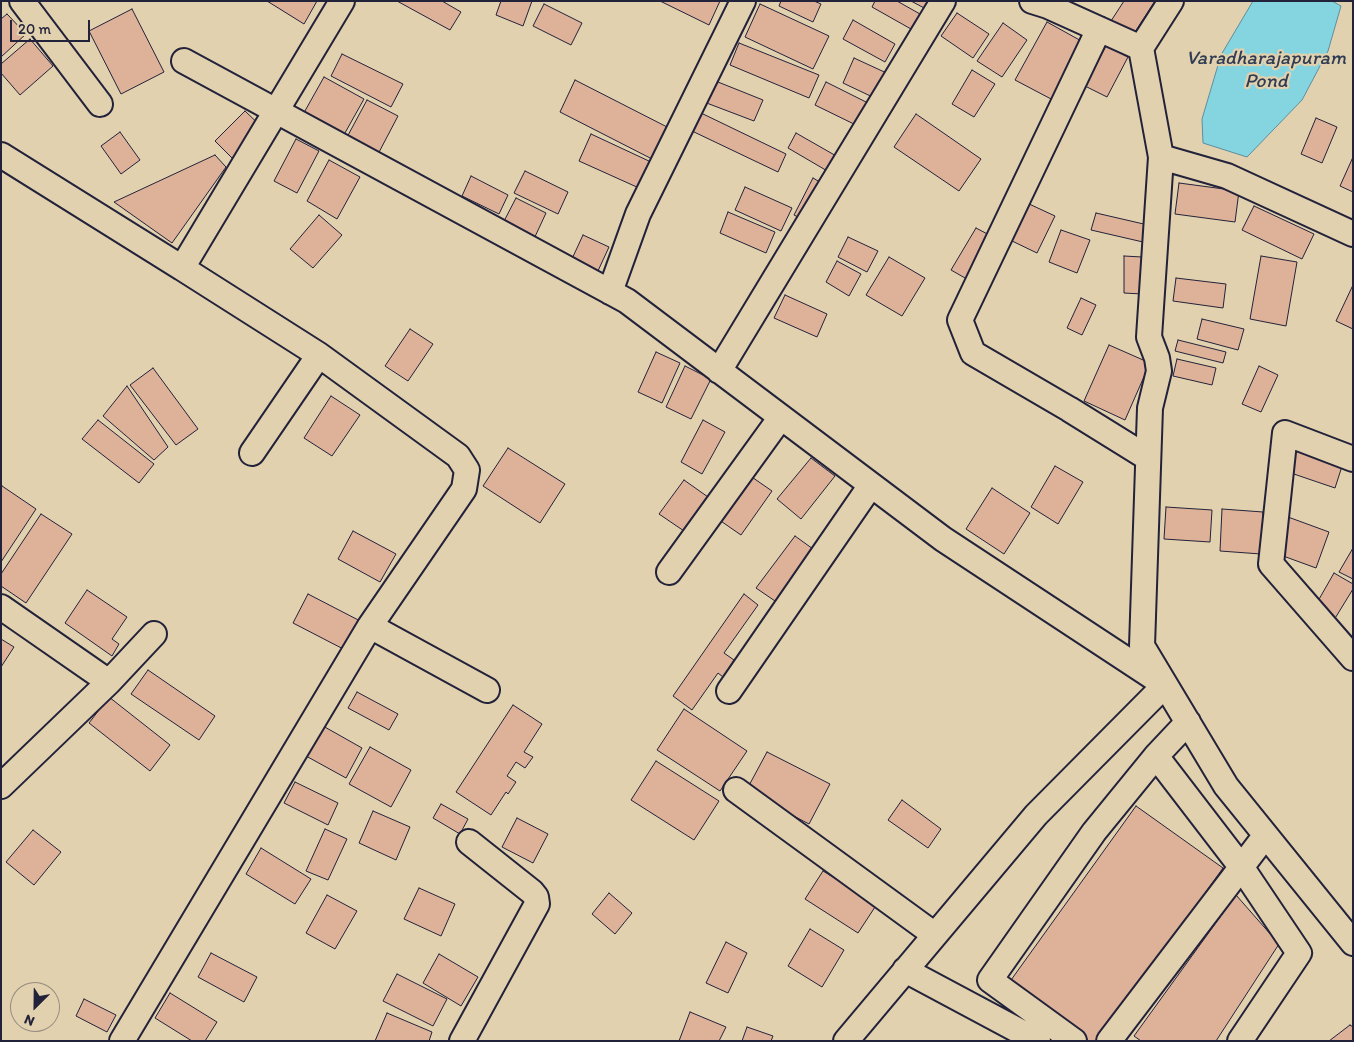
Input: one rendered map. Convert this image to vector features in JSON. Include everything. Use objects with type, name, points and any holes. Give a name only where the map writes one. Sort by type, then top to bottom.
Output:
[{"type":"street","points":[[22,1],[100,104]]},
{"type":"street","points":[[182,268],[342,1]]},
{"type":"street","points":[[610,292],[638,214],[743,1]]},
{"type":"street","points":[[719,371],[943,1]]},
{"type":"street","points":[[1032,1],[1048,6],[1141,48]]},
{"type":"street","points":[[1171,1],[1141,48],[1161,157],[1149,337],[1157,358],[1159,371],[1150,408],[1142,646],[1226,786],[1353,943]]},
{"type":"street","points":[[1099,29],[960,320],[974,354],[1069,409],[1148,458]]},
{"type":"street","points":[[184,61],[627,302],[943,538],[1165,685]]},
{"type":"street","points":[[1,155],[319,355],[458,456],[466,470],[464,489],[370,626],[122,1041]]},
{"type":"street","points":[[1161,157],[1227,176],[1353,234]]},
{"type":"street","points":[[252,453],[319,355]]},
{"type":"street","points":[[669,572],[781,417]]},
{"type":"street","points":[[1353,460],[1285,433],[1271,564],[1353,658]]},
{"type":"street","points":[[729,692],[871,485]]},
{"type":"street","points":[[1,607],[109,682]]},
{"type":"street","points":[[370,626],[487,690]]},
{"type":"street","points":[[1,786],[109,682],[154,634]]},
{"type":"street","points":[[846,1041],[1036,815],[1165,685]]},
{"type":"street","points":[[1074,1041],[990,980],[1094,832],[1156,756],[1188,722]]},
{"type":"street","points":[[1156,756],[1242,868],[1299,953],[1240,1041]]},
{"type":"street","points":[[736,790],[935,935]]},
{"type":"street","points":[[1109,1041],[1265,836]]},
{"type":"street","points":[[462,1041],[537,904],[536,897],[532,892],[469,842]]},
{"type":"street","points":[[905,970],[1038,1041]]},
{"type":"water","name":"Varadharajapuram Pond","points":[[1253,1],[1332,1],[1341,6],[1328,51],[1302,100],[1247,157],[1203,143],[1202,119],[1221,55]]},
{"type":"building","points":[[267,1],[317,1],[304,24]]},
{"type":"building","points":[[397,1],[442,1],[461,12],[450,30]]},
{"type":"building","points":[[501,1],[532,1],[523,26],[496,15]]},
{"type":"building","points":[[660,1],[720,1],[709,25]]},
{"type":"building","points":[[781,1],[814,1],[821,4],[813,22],[779,6]]},
{"type":"building","points":[[875,1],[897,1],[920,14],[911,29],[872,7]]},
{"type":"building","points":[[911,1],[930,1],[926,9]]},
{"type":"building","points":[[1124,1],[1155,1],[1133,35],[1111,21]]},
{"type":"building","points":[[544,4],[582,23],[571,45],[533,26]]},
{"type":"building","points":[[760,4],[829,36],[813,69],[745,37]]},
{"type":"building","points":[[132,9],[164,72],[121,94],[89,31]]},
{"type":"building","points":[[957,13],[989,34],[973,58],[941,36]]},
{"type":"building","points":[[7,14],[26,34],[1,57],[1,19]]},
{"type":"building","points":[[853,20],[895,44],[885,62],[843,39]]},
{"type":"building","points":[[1047,22],[1085,43],[1053,100],[1015,80]]},
{"type":"building","points":[[1003,23],[1027,40],[1002,77],[977,61]]},
{"type":"building","points":[[30,39],[53,66],[20,95],[1,73],[1,64]]},
{"type":"building","points":[[739,43],[819,75],[809,98],[730,65]]},
{"type":"building","points":[[1106,46],[1128,57],[1107,97],[1085,86]]},
{"type":"building","points":[[342,54],[403,84],[391,107],[331,76]]},
{"type":"building","points":[[854,58],[893,76],[881,101],[843,83]]},
{"type":"building","points":[[972,70],[995,84],[974,117],[952,104]]},
{"type":"building","points":[[324,77],[364,99],[341,140],[301,118]]},
{"type":"building","points":[[575,80],[671,129],[654,160],[560,112]]},
{"type":"building","points":[[713,80],[763,100],[754,121],[704,102]]},
{"type":"building","points":[[826,82],[872,105],[860,127],[815,105]]},
{"type":"building","points":[[367,100],[398,116],[377,156],[346,139]]},
{"type":"building","points":[[245,111],[264,129],[234,160],[215,141]]},
{"type":"building","points":[[701,113],[786,154],[778,172],[692,131]]},
{"type":"building","points":[[916,114],[981,159],[959,191],[894,147]]},
{"type":"building","points":[[1316,118],[1337,127],[1322,163],[1301,154]]},
{"type":"building","points":[[120,132],[140,160],[121,174],[101,146]]},
{"type":"building","points":[[796,133],[838,157],[829,172],[788,148]]},
{"type":"building","points":[[591,134],[651,162],[639,188],[579,161]]},
{"type":"building","points":[[296,139],[319,151],[297,193],[274,181]]},
{"type":"building","points":[[215,155],[226,167],[172,243],[114,202]]},
{"type":"building","points":[[1353,157],[1353,192],[1340,186]]},
{"type":"building","points":[[329,160],[360,177],[337,219],[307,201]]},
{"type":"building","points":[[525,171],[568,192],[558,214],[514,193]]},
{"type":"building","points":[[471,176],[508,195],[499,214],[462,196]]},
{"type":"building","points":[[813,178],[825,185],[806,221],[794,215]]},
{"type":"building","points":[[1179,183],[1239,191],[1235,222],[1175,214]]},
{"type":"building","points":[[745,187],[792,208],[781,231],[735,210]]},
{"type":"building","points":[[516,198],[546,213],[533,241],[502,225]]},
{"type":"building","points":[[1027,203],[1055,216],[1037,253],[1010,240]]},
{"type":"building","points":[[1254,206],[1314,234],[1302,259],[1242,230]]},
{"type":"building","points":[[728,212],[775,232],[766,253],[720,233]]},
{"type":"building","points":[[1096,213],[1148,225],[1143,242],[1091,230]]},
{"type":"building","points":[[319,215],[342,235],[313,268],[290,249]]},
{"type":"building","points":[[976,228],[997,239],[972,282],[951,270]]},
{"type":"building","points":[[1061,230],[1090,240],[1077,273],[1049,262]]},
{"type":"building","points":[[583,235],[609,247],[597,273],[571,261]]},
{"type":"building","points":[[848,237],[878,251],[867,272],[838,257]]},
{"type":"building","points":[[1124,256],[1142,257],[1142,294],[1124,293]]},
{"type":"building","points":[[1261,256],[1297,262],[1286,326],[1250,319]]},
{"type":"building","points":[[889,257],[925,278],[902,316],[866,295]]},
{"type":"building","points":[[837,261],[861,274],[849,296],[826,282]]},
{"type":"building","points":[[1176,278],[1226,284],[1223,308],[1173,301]]},
{"type":"building","points":[[1353,285],[1353,329],[1336,321]]},
{"type":"building","points":[[785,295],[827,314],[817,337],[774,318]]},
{"type":"building","points":[[1081,298],[1096,305],[1082,335],[1067,328]]},
{"type":"building","points":[[1202,319],[1244,329],[1238,350],[1197,339]]},
{"type":"building","points":[[410,329],[433,344],[408,381],[385,366]]},
{"type":"building","points":[[1178,340],[1226,352],[1223,363],[1175,351]]},
{"type":"building","points":[[1109,345],[1150,363],[1125,420],[1084,401]]},
{"type":"building","points":[[656,352],[680,363],[662,403],[638,392]]},
{"type":"building","points":[[1177,359],[1216,368],[1212,385],[1173,376]]},
{"type":"building","points":[[685,366],[711,379],[691,419],[666,407]]},
{"type":"building","points":[[1259,366],[1278,375],[1261,412],[1242,404]]},
{"type":"building","points":[[153,368],[198,429],[176,445],[130,385]]},
{"type":"building","points":[[127,386],[168,447],[154,460],[103,416]]},
{"type":"building","points":[[331,396],[360,415],[332,456],[304,438]]},
{"type":"building","points":[[98,420],[154,464],[139,483],[82,439]]},
{"type":"building","points":[[703,420],[725,432],[702,474],[681,462]]},
{"type":"building","points":[[1295,443],[1344,460],[1335,488],[1285,471]]},
{"type":"building","points":[[508,448],[565,484],[540,523],[483,486]]},
{"type":"building","points":[[811,458],[835,476],[801,519],[777,499]]},
{"type":"building","points":[[1055,466],[1083,482],[1058,524],[1031,507]]},
{"type":"building","points":[[746,473],[772,491],[741,535],[715,517]]},
{"type":"building","points":[[684,480],[708,497],[684,531],[659,514]]},
{"type":"building","points":[[1,487],[36,509],[1,562]]},
{"type":"building","points":[[992,488],[1030,513],[1004,554],[966,529]]},
{"type":"building","points":[[1166,507],[1212,510],[1210,542],[1164,539]]},
{"type":"building","points":[[1222,509],[1263,512],[1261,554],[1220,551]]},
{"type":"building","points":[[41,514],[72,534],[26,603],[1,586],[1,574]]},
{"type":"building","points":[[1288,517],[1329,532],[1316,568],[1275,553]]},
{"type":"building","points":[[353,531],[396,554],[380,582],[338,559]]},
{"type":"building","points":[[795,536],[813,549],[775,601],[756,588]]},
{"type":"building","points":[[1353,548],[1353,579],[1339,572]]},
{"type":"building","points":[[1334,573],[1353,584],[1353,589],[1334,620],[1314,608]]},
{"type":"building","points":[[87,590],[127,617],[112,639],[119,644],[112,656],[65,623]]},
{"type":"building","points":[[308,594],[366,624],[351,653],[293,623]]},
{"type":"building","points":[[744,594],[758,605],[724,653],[734,660],[723,677],[718,673],[692,710],[673,696]]},
{"type":"building","points":[[1,639],[14,647],[1,667]]},
{"type":"building","points":[[148,670],[215,716],[199,740],[131,694]]},
{"type":"building","points":[[357,692],[398,714],[389,730],[348,708]]},
{"type":"building","points":[[109,697],[170,745],[150,771],[89,723]]},
{"type":"building","points":[[513,705],[542,724],[524,752],[533,757],[525,768],[516,762],[507,776],[516,782],[508,794],[506,792],[491,815],[456,792]]},
{"type":"building","points":[[684,709],[747,751],[720,791],[657,750]]},
{"type":"building","points":[[323,726],[362,748],[346,778],[306,756]]},
{"type":"building","points":[[370,747],[411,770],[391,807],[349,784]]},
{"type":"building","points":[[767,752],[830,784],[809,824],[746,791]]},
{"type":"building","points":[[656,761],[719,801],[694,840],[631,800]]},
{"type":"building","points":[[295,782],[338,803],[328,825],[284,803]]},
{"type":"building","points":[[902,800],[941,829],[928,848],[888,820]]},
{"type":"building","points":[[441,804],[468,819],[460,834],[433,818]]},
{"type":"building","points":[[1136,806],[1223,868],[1099,1041],[1081,1041],[1006,987]]},
{"type":"building","points":[[373,811],[410,827],[396,860],[359,843]]},
{"type":"building","points":[[517,818],[548,834],[533,863],[502,847]]},
{"type":"building","points":[[325,829],[347,839],[328,880],[306,871]]},
{"type":"building","points":[[33,830],[61,852],[34,885],[6,862]]},
{"type":"building","points":[[261,848],[311,879],[295,904],[246,874]]},
{"type":"building","points":[[823,871],[877,904],[858,933],[805,899]]},
{"type":"building","points":[[419,888],[455,904],[441,936],[404,919]]},
{"type":"building","points":[[609,893],[632,913],[615,934],[592,914]]},
{"type":"building","points":[[327,895],[357,911],[335,949],[306,933]]},
{"type":"building","points":[[1236,895],[1279,944],[1216,1041],[1141,1041],[1134,1036]]},
{"type":"building","points":[[810,929],[844,950],[822,987],[788,966]]},
{"type":"building","points":[[726,942],[747,953],[728,993],[706,983]]},
{"type":"building","points":[[211,953],[257,977],[244,1002],[198,977]]},
{"type":"building","points":[[439,954],[478,977],[461,1006],[423,983]]},
{"type":"building","points":[[397,974],[447,999],[433,1026],[383,1001]]},
{"type":"building","points":[[170,993],[217,1022],[205,1041],[192,1041],[155,1018]]},
{"type":"building","points":[[84,999],[116,1015],[107,1032],[76,1016]]},
{"type":"building","points":[[690,1012],[726,1027],[719,1041],[679,1041]]},
{"type":"building","points":[[387,1013],[432,1032],[429,1041],[375,1041]]},
{"type":"building","points":[[1350,1025],[1353,1027],[1353,1041],[1329,1041]]},
{"type":"building","points":[[747,1027],[773,1036],[771,1041],[742,1041]]}]
